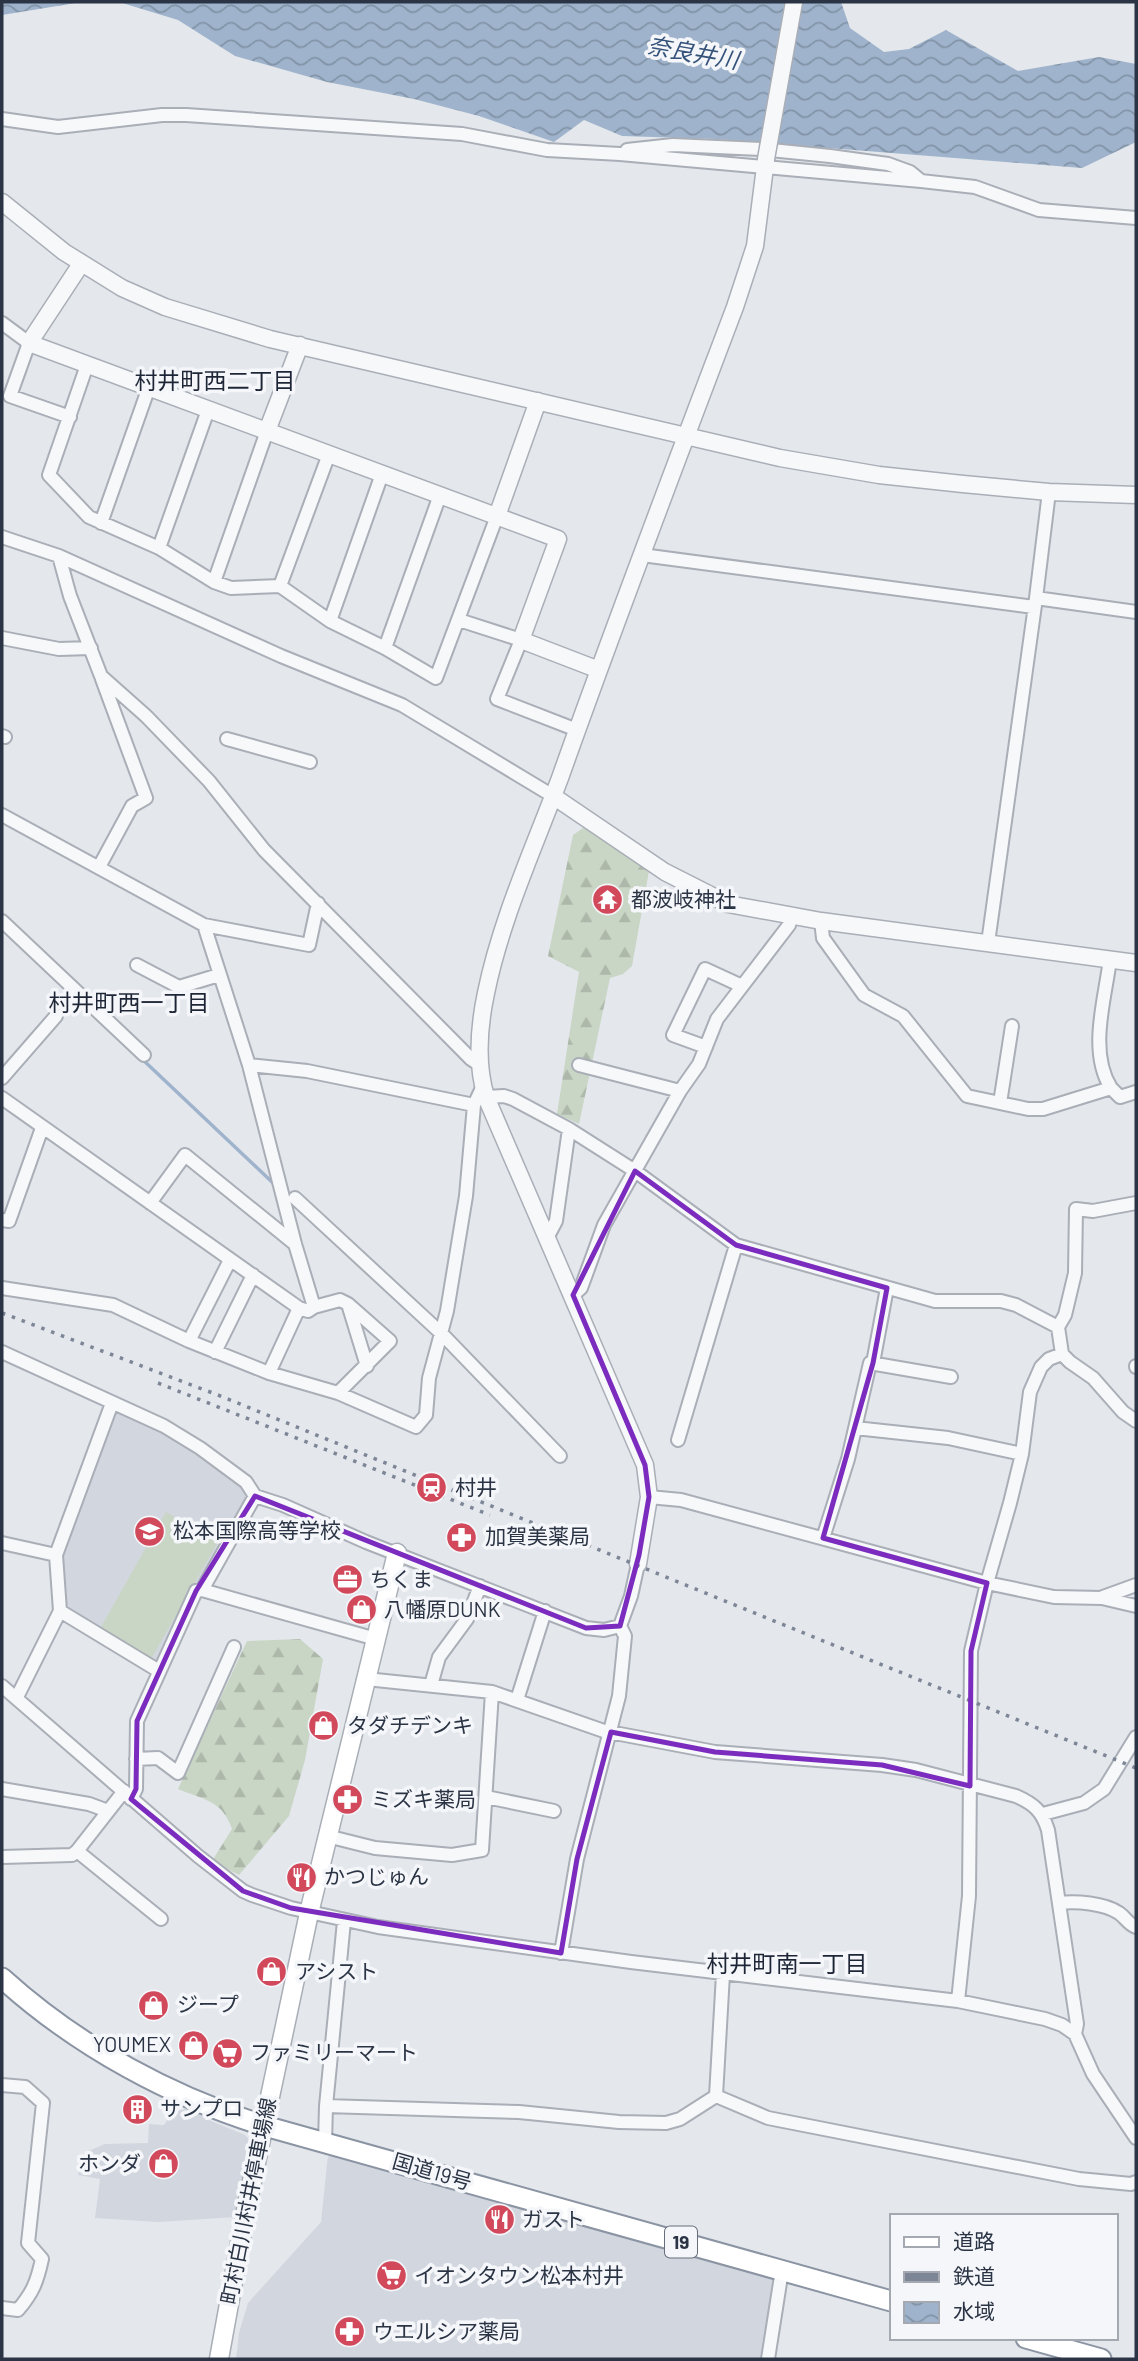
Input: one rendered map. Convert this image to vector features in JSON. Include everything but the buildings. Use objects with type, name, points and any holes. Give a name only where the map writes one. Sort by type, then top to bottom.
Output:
[{"type":"highway","name":"国道19号","points":[[2,1978],[41,2011],[88,2043],[140,2074],[206,2106],[263,2126],[890,2301]]},
{"type":"highway","points":[[1029,2340],[1052,2353],[1101,2359]]},
{"type":"main road","name":"町村白川村井停車場線","points":[[219,2359],[263,2126],[309,1913],[397,1553]]},
{"type":"street","points":[[2,1288],[113,1305],[215,1352],[269,1373],[338,1393],[415,1427],[426,1415],[429,1378],[442,1334],[481,1096],[480,1065],[486,995],[494,960],[735,307],[755,246],[766,163],[794,2]]},
{"type":"street","points":[[2,120],[58,127],[162,115],[186,115],[462,134],[547,150],[766,163],[975,187],[1039,210],[1136,218]]},
{"type":"street","points":[[620,154],[629,149],[673,145],[775,150],[888,164],[910,172],[921,181]]},
{"type":"street","points":[[2,202],[80,264],[122,288],[165,307],[225,327],[780,458],[879,475],[1049,492],[1136,495]]},
{"type":"street","points":[[70,417],[10,396],[29,343],[80,264]]},
{"type":"street","points":[[2,323],[29,343],[558,540],[497,699],[577,730]]},
{"type":"street","points":[[214,582],[300,345]]},
{"type":"street","points":[[87,365],[49,475],[89,517],[159,548],[214,582],[231,588],[280,586],[330,621],[385,648],[436,678],[538,401]]},
{"type":"street","points":[[102,523],[149,387]]},
{"type":"street","points":[[159,548],[208,410]]},
{"type":"street","points":[[280,586],[329,454]]},
{"type":"street","points":[[330,621],[382,474]]},
{"type":"street","points":[[988,943],[1049,492]]},
{"type":"street","points":[[385,648],[439,495]]},
{"type":"street","points":[[2,537],[59,556],[281,656],[402,705],[553,796],[665,872],[728,904],[821,921],[1136,963]]},
{"type":"street","points":[[642,555],[1035,603],[1136,612]]},
{"type":"street","points":[[59,556],[71,596],[146,798],[132,806],[99,867]]},
{"type":"street","points":[[459,620],[599,670]]},
{"type":"street","points":[[2,638],[59,649],[90,648]]},
{"type":"street","points":[[101,677],[146,716],[209,781],[264,850],[420,1010],[480,1065]]},
{"type":"street","points":[[227,739],[310,762]]},
{"type":"street","points":[[2,815],[204,925],[309,945],[318,903]]},
{"type":"street","points":[[573,1295],[581,1288],[604,1225],[680,1091],[699,1064],[717,1019],[789,925],[792,916]]},
{"type":"street","points":[[2,921],[144,1055]]},
{"type":"street","points":[[821,921],[823,938],[864,995],[903,1016],[967,1096],[1028,1109],[1043,1109],[1111,1088]]},
{"type":"street","points":[[204,925],[249,1065],[314,1307]]},
{"type":"street","points":[[1110,959],[1099,1058],[1105,1080],[1120,1097],[1136,1092]]},
{"type":"street","points":[[137,965],[179,987],[219,975]]},
{"type":"street","points":[[706,1046],[673,1035],[705,969],[742,986]]},
{"type":"street","points":[[2,1078],[56,1016]]},
{"type":"street","points":[[1000,1103],[1012,1026]]},
{"type":"street","points":[[249,1065],[481,1096],[504,1096],[569,1129],[635,1171],[736,1245],[935,1301],[1001,1301],[1016,1305],[1058,1327]]},
{"type":"street","points":[[579,1065],[680,1091]]},
{"type":"street","points":[[481,1096],[573,1295],[639,1448],[645,1465],[649,1497],[631,1596],[620,1626],[625,1636],[619,1696],[577,1859],[561,1953]]},
{"type":"street","points":[[2,1098],[299,1308],[308,1311],[340,1300],[390,1341],[338,1393]]},
{"type":"street","points":[[2,1220],[9,1222],[42,1128]]},
{"type":"street","points":[[547,1238],[556,1221],[569,1129]]},
{"type":"street","points":[[150,1203],[185,1155],[295,1244]]},
{"type":"street","points":[[295,1198],[442,1334],[560,1456]]},
{"type":"street","points":[[1136,1203],[1093,1211],[1076,1209],[1075,1273],[1065,1315],[1058,1327],[1062,1353],[1093,1378],[1123,1412],[1136,1421]]},
{"type":"street","points":[[678,1440],[736,1245]]},
{"type":"street","points":[[189,1341],[230,1260]]},
{"type":"street","points":[[215,1352],[253,1275]]},
{"type":"street","points":[[823,1538],[848,1459],[870,1363],[873,1363],[887,1288]]},
{"type":"street","points":[[348,1304],[367,1366]]},
{"type":"street","points":[[269,1373],[299,1308]]},
{"type":"street","points":[[2,1352],[164,1426],[200,1448],[246,1482],[255,1496],[586,1628],[604,1630],[620,1626]]},
{"type":"street","points":[[958,2001],[968,1895],[971,1651],[1022,1454],[1030,1392],[1041,1367],[1049,1359],[1062,1353]]},
{"type":"street","points":[[873,1363],[951,1377]]},
{"type":"street","points":[[17,1697],[60,1611],[56,1555],[112,1403]]},
{"type":"street","points":[[855,1428],[948,1438],[1022,1454]]},
{"type":"street","points":[[202,1590],[255,1496]]},
{"type":"street","points":[[649,1497],[681,1500],[987,1583],[1054,1597],[1102,1598],[1136,1606]]},
{"type":"street","points":[[2,1543],[56,1555]]},
{"type":"street","points":[[1102,1598],[1136,1585]]},
{"type":"street","points":[[431,1685],[439,1657],[467,1619],[480,1586]]},
{"type":"street","points":[[2,1857],[72,1855],[78,1852],[108,1811],[136,1789],[137,1721],[196,1591],[202,1590],[376,1639]]},
{"type":"street","points":[[60,1611],[159,1671]]},
{"type":"street","points":[[517,1700],[544,1611]]},
{"type":"street","points":[[136,1759],[158,1758],[178,1773],[234,1647]]},
{"type":"street","points":[[366,1679],[492,1692],[611,1732],[715,1752],[916,1770],[1016,1796],[1032,1803],[1043,1814],[1048,1829],[1077,2024],[1075,2034]]},
{"type":"street","points":[[2,1686],[243,1891],[309,1913],[344,1921],[561,1953],[958,2001],[1045,2019],[1062,2025],[1075,2034],[1093,2074],[1136,2138]]},
{"type":"street","points":[[327,1836],[375,1848],[452,1855],[482,1850],[492,1692]]},
{"type":"street","points":[[1043,1814],[1084,1803],[1104,1789],[1136,1737]]},
{"type":"street","points":[[2,1789],[89,1804],[108,1811]]},
{"type":"street","points":[[486,1797],[554,1811]]},
{"type":"street","points":[[78,1852],[161,1919]]},
{"type":"street","points":[[1059,1903],[1103,1907],[1120,1913],[1130,1925],[1136,1927]]},
{"type":"street","points":[[325,2143],[326,2106],[344,1921]]},
{"type":"street","points":[[716,2096],[723,1974]]},
{"type":"street","points":[[2,2085],[25,2087],[43,2104],[28,2243],[42,2259],[33,2291],[18,2310],[2,2308]]},
{"type":"street","points":[[326,2106],[519,2112],[666,2123],[680,2119],[716,2096]]},
{"type":"street","points":[[716,2096],[768,2119],[1079,2179],[1131,2184],[1136,2182]]},
{"type":"street","points":[[768,2359],[782,2270]]},
{"type":"highlighted area","points":[[635,1171],[736,1245],[887,1288],[873,1363],[823,1538],[987,1583],[971,1651],[970,1786],[882,1765],[715,1752],[611,1732],[577,1859],[561,1953],[291,1908],[243,1891],[131,1799],[136,1789],[137,1721],[196,1591],[255,1496],[586,1628],[620,1626],[639,1555],[649,1497],[645,1465],[573,1295]]},
{"type":"shaded area","name":"松本国際高等学校","points":[[118,1411],[167,1433],[197,1452],[240,1484],[251,1498],[156,1665],[62,1608],[57,1565],[110,1414]]},
{"type":"shaded area","name":"ホンダ","points":[[190,2108],[211,2121],[245,2135],[251,2142],[236,2217],[158,2222],[95,2218],[100,2179],[78,2175],[84,2153],[105,2144],[148,2143],[149,2124],[164,2125],[173,2112]]},
{"type":"shaded area","points":[[332,2154],[759,2272],[775,2282],[761,2359],[236,2359],[239,2333],[248,2303],[321,2222],[328,2157]]},
{"type":"green space","points":[[583,828],[592,830],[649,871],[632,966],[623,974],[610,978],[579,1124],[557,1114],[579,972],[548,956],[573,835]]},
{"type":"green space","points":[[166,1512],[218,1542],[151,1659],[100,1629]]},
{"type":"green space","points":[[300,1639],[323,1659],[305,1760],[289,1816],[239,1875],[212,1861],[232,1829],[228,1819],[211,1802],[178,1789],[247,1641]]},
{"type":"water","points":[[2,2],[82,2],[2,15]]},
{"type":"water","name":"奈良井川","points":[[119,2],[841,2],[850,28],[884,52],[909,49],[946,30],[1018,71],[1099,57],[1136,64],[1136,142],[1082,168],[716,139],[622,136],[584,120],[554,142],[479,116],[414,99],[327,82],[235,56],[178,20]]},
{"type":"waterway","points":[[141,1058],[272,1182]]},
{"type":"railway","points":[[2,1313],[218,1395],[1136,1768]]},
{"type":"railway","points":[[158,1383],[490,1515]]},
{"type":"place","name":"都波岐神社","points":[[608,900]]},
{"type":"place","name":"村井","points":[[432,1488]]},
{"type":"place","name":"松本国際高等学校","points":[[150,1531]]},
{"type":"place","name":"加賀美薬局","points":[[462,1537]]},
{"type":"place","name":"ちくま","points":[[347,1580]]},
{"type":"place","name":"八幡原DUNK","points":[[361,1610]]},
{"type":"place","name":"タダチデンキ","points":[[324,1726]]},
{"type":"place","name":"ミズキ薬局","points":[[348,1800]]},
{"type":"place","name":"かつじゅん","points":[[301,1877]]},
{"type":"place","name":"アシスト","points":[[272,1972]]},
{"type":"place","name":"ジープ","points":[[154,2005]]},
{"type":"place","name":"YOUMEX","points":[[194,2045]]},
{"type":"place","name":"ファミリーマート","points":[[227,2053]]},
{"type":"place","name":"サンプロ","points":[[137,2109]]},
{"type":"place","name":"ホンダ","points":[[164,2164]]},
{"type":"place","name":"ガスト","points":[[499,2220]]},
{"type":"place","name":"イオンタウン松本村井","points":[[391,2276]]},
{"type":"place","name":"ウエルシア薬局","points":[[350,2332]]},
{"type":"district","name":"村井町西二丁目","points":[[215,381]]},
{"type":"district","name":"村井町西一丁目","points":[[129,1003]]},
{"type":"district","name":"村井町南一丁目","points":[[787,1964]]}]
